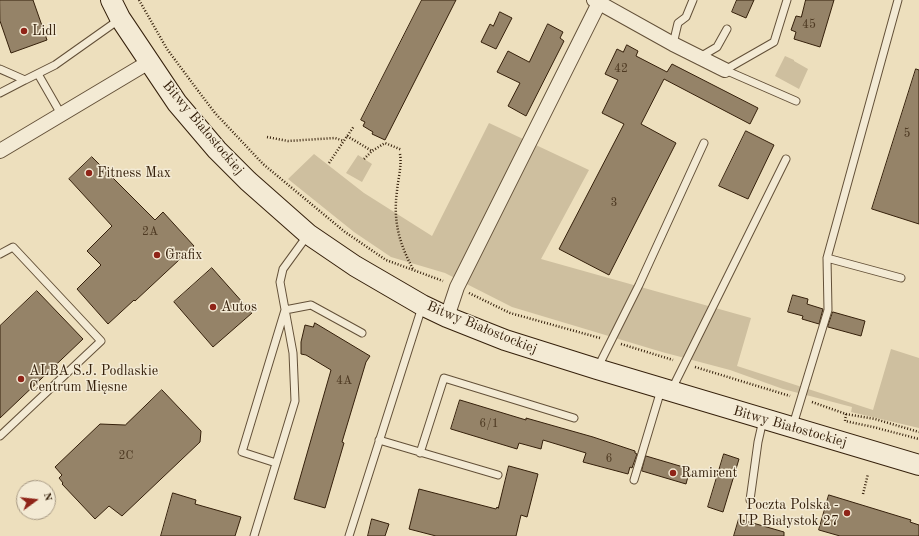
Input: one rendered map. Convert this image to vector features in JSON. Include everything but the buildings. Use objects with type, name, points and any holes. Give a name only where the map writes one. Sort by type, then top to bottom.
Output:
[{"type":"street","name":"Bitwy Białostockiej","points":[[111,0],[120,18],[177,103],[217,150],[248,181],[308,234],[355,266],[447,317],[505,340],[792,428],[919,465]]},
{"type":"street","points":[[447,317],[457,287],[596,1],[673,44],[725,70]]},
{"type":"street","points":[[0,151],[149,62]]},
{"type":"lane","points":[[673,44],[678,23],[686,18],[693,0]]},
{"type":"lane","points":[[725,70],[774,42],[787,0]]},
{"type":"lane","points":[[792,428],[828,310],[827,258],[898,0]]},
{"type":"lane","points":[[0,93],[55,65],[120,18]]},
{"type":"lane","points":[[699,57],[717,47],[727,28]]},
{"type":"lane","points":[[0,69],[25,80]]},
{"type":"lane","points":[[725,70],[796,101]]},
{"type":"lane","points":[[38,74],[61,114]]},
{"type":"lane","points":[[597,369],[639,285],[704,143]]},
{"type":"lane","points":[[634,480],[667,390],[786,159]]},
{"type":"lane","points":[[254,536],[295,401],[293,353],[280,282],[283,269],[308,234]]},
{"type":"lane","points":[[0,254],[14,247],[100,341],[0,436]]},
{"type":"lane","points":[[827,258],[901,278]]},
{"type":"lane","points":[[349,536],[422,304]]},
{"type":"lane","points":[[285,310],[311,305],[362,333]]},
{"type":"lane","points":[[276,463],[242,452],[285,310]]},
{"type":"lane","points":[[420,453],[444,378],[574,418]]},
{"type":"lane","points":[[750,500],[758,442],[763,419]]},
{"type":"lane","points":[[379,440],[498,475]]},
{"type":"path","points":[[329,163],[354,126]]},
{"type":"path","points":[[347,136],[372,152]]},
{"type":"path","points":[[267,137],[288,141],[335,138],[344,141]]},
{"type":"path","points":[[364,159],[385,143],[402,150]]},
{"type":"path","points":[[400,154],[401,161],[396,195],[397,230],[404,252],[413,270]]},
{"type":"path","points":[[919,432],[875,419],[846,414],[846,421],[919,440]]},
{"type":"path","points":[[863,494],[868,474]]},
{"type":"shaded area","points":[[785,56],[808,69],[799,89],[775,76]]},
{"type":"shaded area","points":[[489,123],[589,170],[541,259],[751,318],[737,366],[873,410],[891,349],[919,358],[919,428],[851,412],[852,407],[783,389],[730,370],[662,352],[512,307],[445,273],[391,257],[354,232],[288,179],[314,154],[364,193],[432,236]]},
{"type":"shaded area","points":[[358,155],[372,164],[362,182],[346,173]]},
{"type":"place","name":"Lidl","points":[[24,31]]},
{"type":"place","name":"Fitness Max","points":[[89,173]]},
{"type":"place","name":"Grafix","points":[[157,255]]},
{"type":"place","name":"Autos","points":[[213,307]]},
{"type":"place","name":"ALBA S.J. Podlaskie Centrum Mięsne","points":[[21,379]]},
{"type":"place","name":"Ramirent","points":[[673,473]]},
{"type":"place","name":"Poczta Polska - UP Białystok 27","points":[[847,513]]}]
